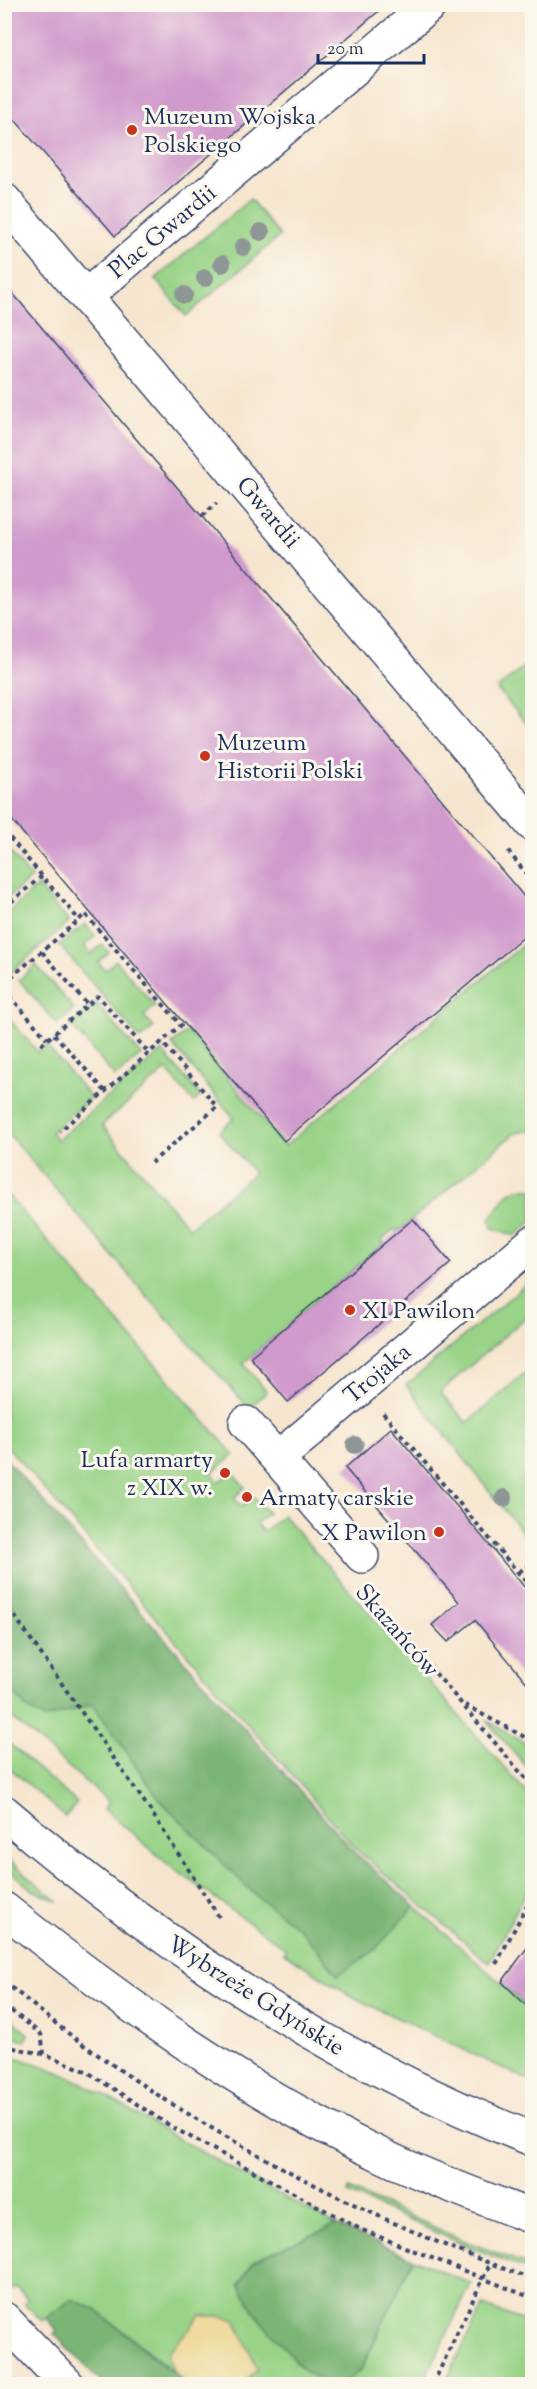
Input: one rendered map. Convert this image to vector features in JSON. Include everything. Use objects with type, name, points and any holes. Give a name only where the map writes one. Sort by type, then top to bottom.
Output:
[{"type":"main road","name":"Plac Gwardii","points":[[86,296],[431,4]]},
{"type":"main road","name":"Gwardii","points":[[4,200],[532,824]]},
{"type":"main road","name":"Trojaka","points":[[278,1458],[532,1243]]},
{"type":"main road","name":"Skazańców","points":[[246,1423],[363,1556]]},
{"type":"main road","name":"Wybrzeże Gdyńskie","points":[[4,1812],[143,1923],[288,2020],[443,2102],[532,2139]]},
{"type":"main road","points":[[4,1909],[165,2028],[288,2106],[392,2161],[442,2183],[532,2217]]},
{"type":"main road","points":[[4,2319],[67,2385]]},
{"type":"path","points":[[4,831],[79,920]]},
{"type":"path","points":[[4,908],[42,876]]},
{"type":"path","points":[[4,983],[85,915],[181,1025],[60,1131]]},
{"type":"path","points":[[42,952],[88,1005]]},
{"type":"path","points":[[4,989],[47,1039]]},
{"type":"path","points":[[41,1045],[98,996],[149,1053]]},
{"type":"path","points":[[54,1034],[105,1091]]},
{"type":"path","points":[[150,1163],[217,1107],[162,1042]]},
{"type":"path","points":[[382,1412],[532,1589]]},
{"type":"path","name":"Skazańców","points":[[363,1556],[346,1569],[532,1786]]},
{"type":"path","points":[[518,1572],[532,1563]]},
{"type":"path","points":[[4,1601],[150,1810],[219,1917]]},
{"type":"path","points":[[461,1703],[532,1741]]},
{"type":"path","points":[[496,1964],[532,1896]]},
{"type":"path","points":[[4,1982],[93,2052],[244,2147],[366,2212],[490,2264],[532,2279]]},
{"type":"path","points":[[4,2005],[41,2034],[44,2054]]},
{"type":"path","points":[[4,2046],[44,2054],[86,2071],[172,2127],[350,2224],[532,2298]]},
{"type":"path","points":[[433,2385],[490,2264]]},
{"type":"path","points":[[526,2385],[532,2380]]},
{"type":"green space","points":[[250,199],[280,236],[186,316],[155,279]]},
{"type":"green space","points":[[532,660],[532,730],[497,689]]},
{"type":"green space","points":[[5,846],[31,878],[8,898],[5,894]]},
{"type":"green space","points":[[38,886],[69,922],[5,977],[5,915]]},
{"type":"green space","points":[[85,924],[95,936],[84,946],[91,954],[102,944],[109,952],[98,962],[105,970],[116,960],[155,1006],[144,1016],[154,1027],[140,1039],[59,945]]},
{"type":"green space","points":[[532,937],[532,1130],[515,1133],[397,1232],[394,1229],[382,1240],[384,1243],[243,1363],[267,1392],[249,1408],[145,1294],[5,1130],[4,1013],[38,1052],[46,1045],[91,1098],[51,1132],[57,1140],[162,1051],[201,1096],[194,1102],[166,1070],[102,1125],[189,1228],[254,1173],[219,1132],[234,1118],[172,1044],[188,1031],[285,1146]]},
{"type":"green space","points":[[36,965],[74,1009],[57,1024],[19,980]]},
{"type":"green space","points":[[96,1003],[141,1055],[115,1077],[71,1025]]},
{"type":"green space","points":[[518,1189],[532,1189],[532,1222],[515,1236],[492,1228],[490,1219],[508,1194]]},
{"type":"green space","points":[[4,1191],[234,1455],[212,1473],[219,1482],[232,1472],[245,1487],[234,1498],[242,1507],[254,1497],[268,1513],[256,1523],[263,1532],[283,1515],[532,1799],[532,1880],[489,1963],[357,1850],[5,1444]]},
{"type":"green space","points":[[532,1279],[532,1312],[440,1392],[467,1423],[532,1367],[532,1545],[406,1385]]},
{"type":"green space","points":[[4,1457],[354,1852],[532,2011],[532,2082],[357,1999],[284,1953],[286,1949],[170,1866],[104,1809],[109,1802],[5,1712]]},
{"type":"green space","points":[[4,1457],[354,1852],[415,1906],[374,1951],[338,1975],[300,1929],[255,1895],[159,1799],[93,1704],[44,1719],[26,1708],[5,1683]]},
{"type":"green space","points":[[486,1720],[532,1747],[532,1773]]},
{"type":"green space","points":[[5,1740],[77,1803],[65,1817],[5,1764]]},
{"type":"green space","points":[[4,1857],[59,1902],[31,1889],[5,1866]]},
{"type":"green space","points":[[5,2012],[29,2035],[25,2041],[5,2036]]},
{"type":"green space","points":[[5,2055],[48,2068],[89,2087],[189,2145],[336,2225],[254,2260],[304,2371],[329,2384],[242,2384],[258,2369],[168,2353],[173,2371],[96,2310],[46,2318],[42,2321],[24,2303],[28,2300],[17,2287],[13,2290],[5,2282]]},
{"type":"green space","points":[[349,2189],[465,2241],[532,2266],[532,2271],[462,2244],[348,2193]]},
{"type":"green space","points":[[336,2225],[413,2259],[361,2370],[342,2384],[329,2384],[304,2371],[260,2320],[239,2285],[254,2260]]},
{"type":"green space","points":[[413,2259],[471,2284],[423,2384],[342,2384],[361,2370]]},
{"type":"green space","points":[[72,2299],[96,2310],[186,2384],[103,2384],[54,2334],[57,2330],[46,2318]]},
{"type":"green space","points":[[483,2306],[532,2324],[532,2371],[516,2384],[444,2384]]},
{"type":"sand","points":[[200,2316],[218,2316],[235,2320],[258,2369],[242,2384],[186,2384],[173,2371],[168,2353]]},
{"type":"building","name":"Muzeum Wojska Polskiego","points":[[4,4],[387,4],[115,236],[4,107]]},
{"type":"building","name":"Muzeum Historii Polski","points":[[4,283],[532,906],[532,930],[284,1141],[4,811]]},
{"type":"building","name":"XI Pawilon","points":[[413,1219],[451,1263],[288,1402],[250,1357]]},
{"type":"building","name":"X Pawilon","points":[[391,1428],[532,1596],[532,1689],[475,1620],[448,1642],[432,1625],[459,1602],[345,1468]]},
{"type":"building","points":[[532,1941],[532,2011],[502,1982]]},
{"type":"place","name":"Muzeum Wojska Polskiego","points":[[132,130]]},
{"type":"place","name":"Muzeum Historii Polski","points":[[205,756]]},
{"type":"place","name":"XI Pawilon","points":[[350,1310]]},
{"type":"place","name":"Lufa armarty z XIX w.","points":[[225,1473]]},
{"type":"place","name":"Armaty carskie","points":[[247,1497]]},
{"type":"place","name":"X Pawilon","points":[[439,1532]]}]
